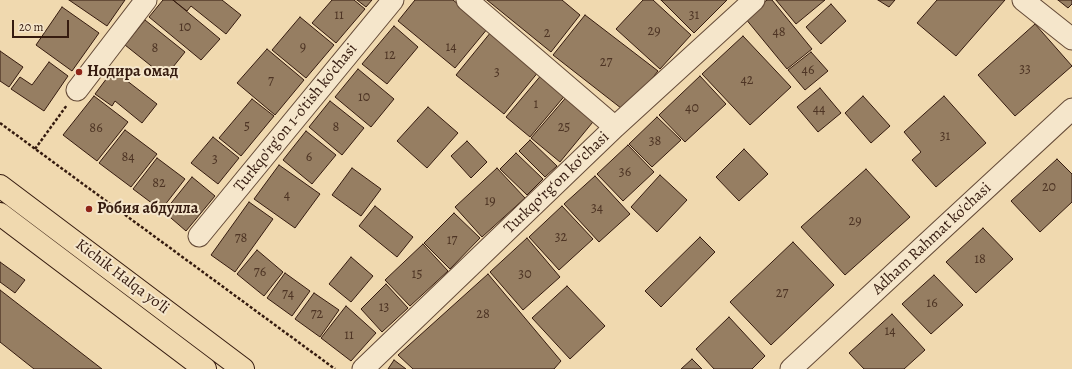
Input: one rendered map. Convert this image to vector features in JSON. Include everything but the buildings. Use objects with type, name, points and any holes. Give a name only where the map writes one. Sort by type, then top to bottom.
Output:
[{"type":"highway","name":"Kichik Halqa yo'li","points":[[0,186],[243,369]]},
{"type":"highway","name":"Kichik Halqa yo'li","points":[[0,214],[205,369]]},
{"type":"street","points":[[78,90],[146,0]]},
{"type":"street","name":"Turkqo'rg'on 1-o'tish ko'chasi","points":[[200,236],[393,0]]},
{"type":"street","points":[[467,0],[615,127]]},
{"type":"street","name":"Turkqoʻrgʻon koʻchasi","points":[[363,369],[615,127],[754,0]]},
{"type":"street","points":[[1023,0],[1072,39]]},
{"type":"street","name":"Adham Rahmat ko'chasi","points":[[791,369],[1072,109]]},
{"type":"path","points":[[35,149],[78,90]]},
{"type":"path","points":[[0,123],[335,369]]},
{"type":"place","name":"Нодира омад","points":[[79,72]]},
{"type":"place","name":"Робия абдулла","points":[[89,209]]}]
